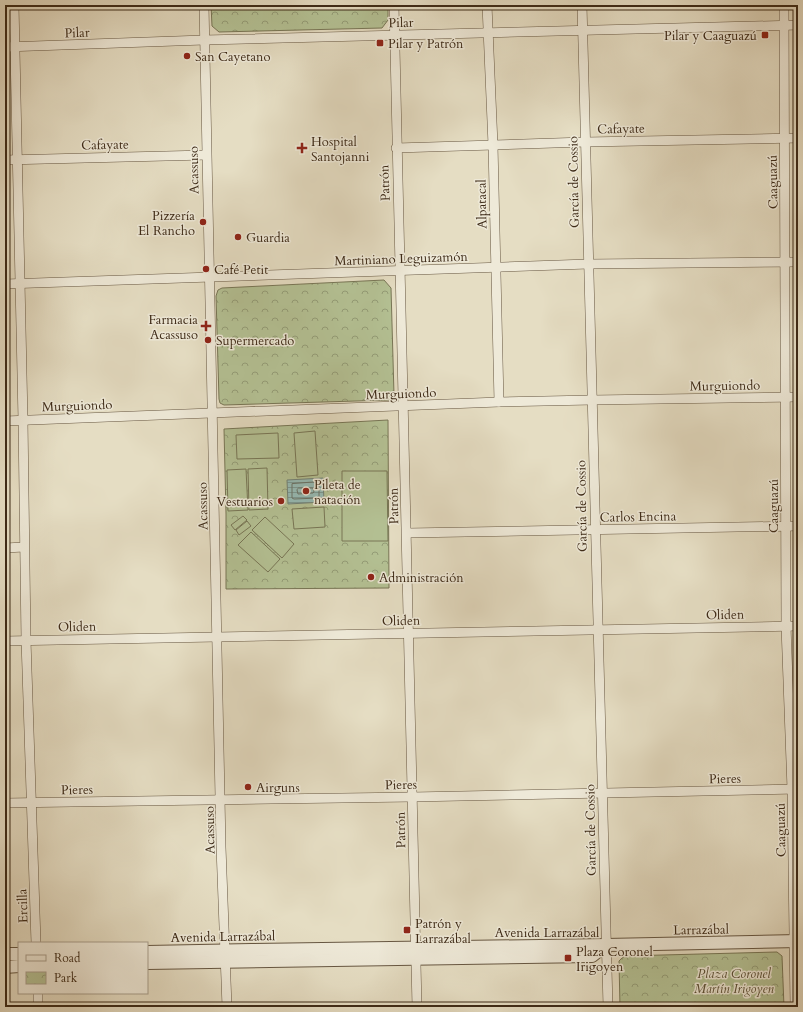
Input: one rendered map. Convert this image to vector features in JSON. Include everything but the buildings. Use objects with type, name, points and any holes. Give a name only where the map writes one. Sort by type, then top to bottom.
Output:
[{"type":"street","name":"Ercilla","points":[[14,5],[26,640],[36,942]]},
{"type":"street","name":"Acassuso","points":[[204,5],[206,155],[213,412],[216,636],[221,847],[227,1007]]},
{"type":"street","name":"Patrón","points":[[394,5],[396,148],[404,406],[417,1007]]},
{"type":"street","name":"Alpatacal","points":[[487,5],[493,145],[499,402]]},
{"type":"street","name":"García de Cossio","points":[[582,5],[608,1007]]},
{"type":"street","name":"Caaguazú","points":[[784,5],[786,626],[795,789],[795,1007]]},
{"type":"street","name":"Pilar","points":[[5,47],[204,40],[798,25]]},
{"type":"street","name":"Cafayate","points":[[396,148],[585,142],[798,138]]},
{"type":"street","name":"Cafayate","points":[[5,160],[206,155]]},
{"type":"street","name":"Martiniano Leguizamón","points":[[5,284],[588,264],[798,262]]},
{"type":"street","name":"Murguiondo","points":[[5,421],[499,402],[798,397]]},
{"type":"street","name":"Carlos Encina","points":[[407,533],[798,526]]},
{"type":"street","points":[[5,548],[24,547]]},
{"type":"street","name":"Oliden","points":[[5,641],[409,632],[798,626]]},
{"type":"street","name":"Pieres","points":[[5,803],[412,797],[795,789]]},
{"type":"street","name":"Larrazábal","points":[[606,945],[796,941]]},
{"type":"street","name":"Avenida Larrazábal","points":[[148,952],[226,956],[416,953],[606,945]]},
{"type":"street","points":[[5,954],[18,954]]},
{"type":"street","name":"Avenida Larrazábal","points":[[148,963],[226,956]]},
{"type":"street","points":[[5,967],[18,966]]},
{"type":"street","points":[[38,994],[38,1007]]},
{"type":"green space","points":[[211,5],[388,5],[388,20],[382,28],[219,32],[212,26]]},
{"type":"green space","points":[[384,280],[391,288],[394,395],[389,400],[224,405],[220,403],[216,296],[218,290],[222,288]]},
{"type":"green space","points":[[388,420],[389,588],[226,589],[224,429]]},
{"type":"green space","points":[[315,431],[318,475],[297,477],[294,433]]},
{"type":"green space","points":[[278,433],[279,458],[237,459],[236,435]]},
{"type":"green space","points":[[267,468],[268,509],[249,510],[248,469]]},
{"type":"green space","points":[[246,469],[248,510],[228,511],[227,470]]},
{"type":"green space","points":[[342,471],[387,471],[388,541],[342,541]]},
{"type":"green space","points":[[324,507],[325,527],[294,529],[292,509]]},
{"type":"green space","points":[[243,516],[247,520],[235,530],[231,525]]},
{"type":"green space","points":[[265,517],[294,544],[282,558],[252,530]]},
{"type":"green space","points":[[247,521],[251,526],[239,535],[236,530]]},
{"type":"green space","points":[[251,532],[280,559],[268,572],[238,545]]},
{"type":"green space","name":"Plaza Coronel Martín Irigoyen","points":[[777,952],[782,956],[784,1007],[620,1007],[619,961],[624,956]]},
{"type":"water","name":"Pileta de natación","points":[[323,478],[324,502],[288,504],[287,480]]},
{"type":"place","name":"Pilar y Caaguazú","points":[[765,35]]},
{"type":"place","name":"Pilar y Patrón","points":[[380,43]]},
{"type":"place","name":"San Cayetano","points":[[187,56]]},
{"type":"place","name":"Hospital Santojanni","points":[[302,148]]},
{"type":"place","name":"Pizzería El Rancho","points":[[203,222]]},
{"type":"place","name":"Guardia","points":[[238,237]]},
{"type":"place","name":"Café Petit","points":[[206,269]]},
{"type":"place","name":"Farmacia Acassuso","points":[[206,326]]},
{"type":"place","name":"Supermercado","points":[[208,340]]},
{"type":"place","name":"Pileta de natación","points":[[306,491]]},
{"type":"place","name":"Vestuarios","points":[[281,501]]},
{"type":"place","name":"Administración","points":[[371,577]]},
{"type":"place","name":"Airguns","points":[[248,787]]},
{"type":"place","name":"Patrón y Larrazábal","points":[[407,930]]},
{"type":"place","name":"Plaza Coronel Irigoyen","points":[[568,958]]}]
